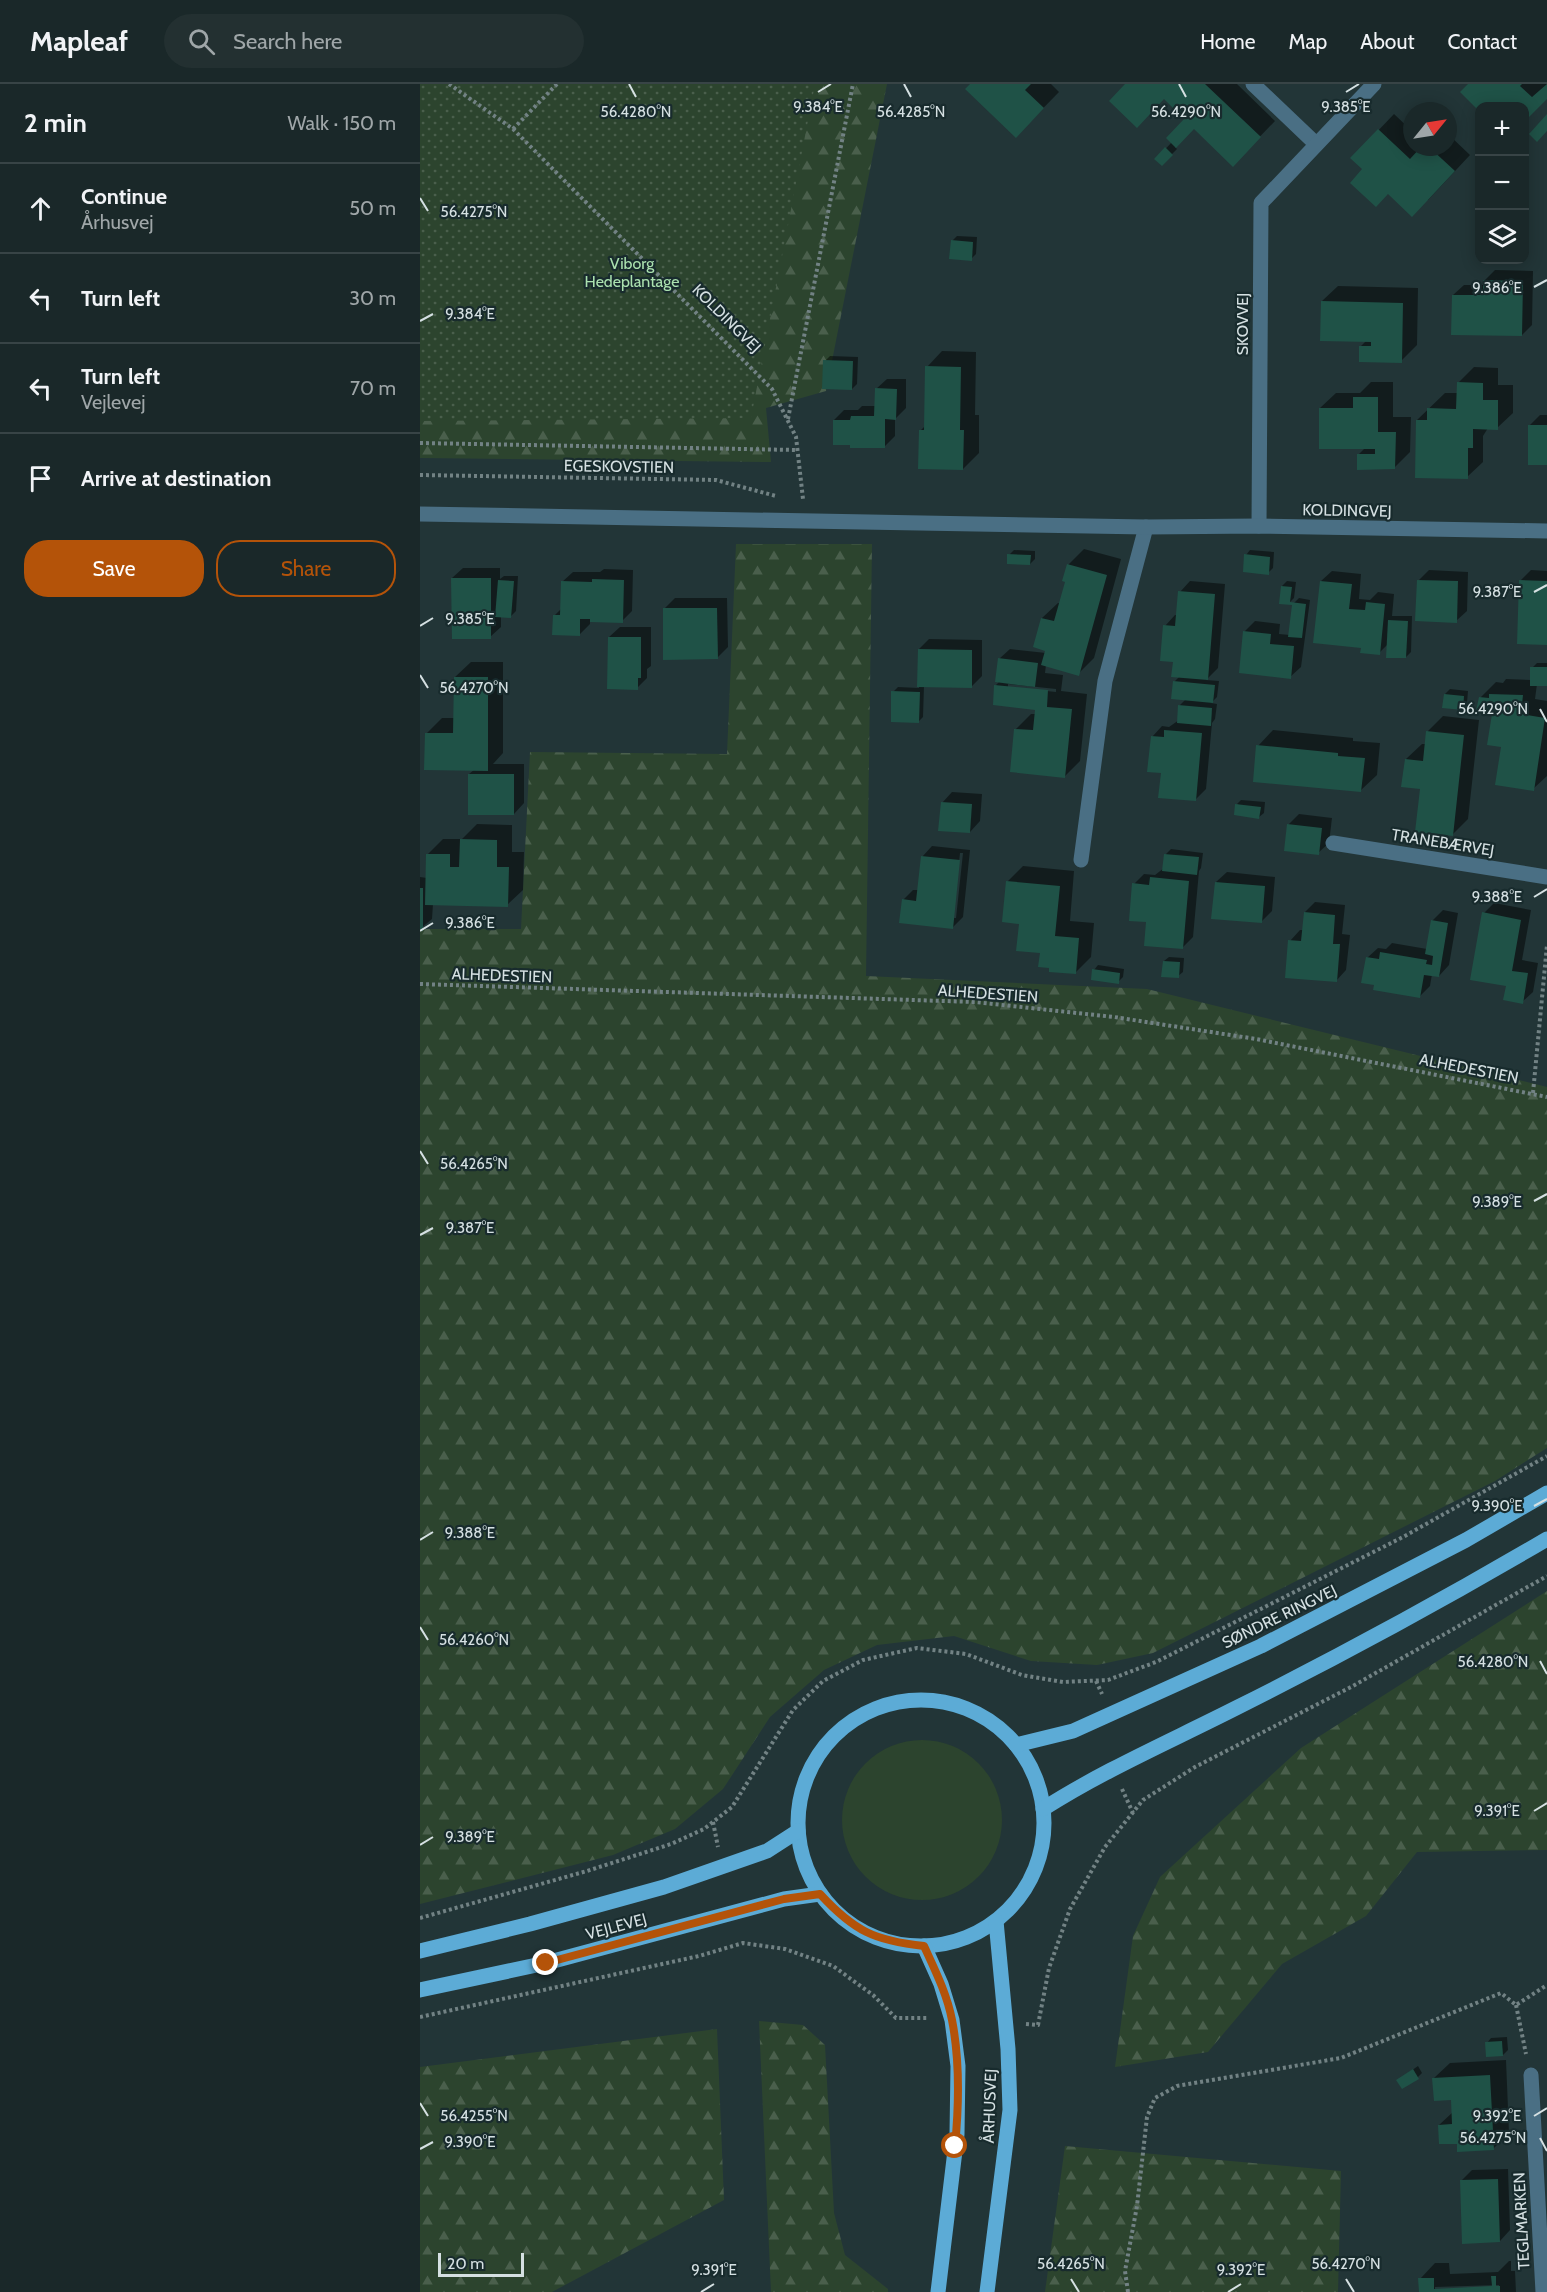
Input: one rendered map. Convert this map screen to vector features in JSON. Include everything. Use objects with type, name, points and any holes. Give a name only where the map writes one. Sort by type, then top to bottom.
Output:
[{"type":"main road","name":"SØNDRE RINGVEJ","points":[[1016,1745],[1073,1731],[1250,1652],[1388,1582],[1547,1493]]},
{"type":"main road","points":[[1043,1809],[1079,1786],[1239,1707],[1450,1597],[1547,1539]]},
{"type":"main road","points":[[917,1700],[945,1702],[972,1711],[996,1726],[1016,1745],[1034,1775],[1043,1809],[1043,1841],[1034,1871],[1018,1899],[996,1921],[974,1935],[949,1943],[924,1946],[894,1943],[866,1933],[840,1916],[820,1894],[805,1864],[798,1831],[802,1794],[807,1776],[821,1751],[840,1730],[889,1704],[917,1700]]},
{"type":"main road","name":"VEJLEVEJ","points":[[420,1951],[664,1887],[767,1851],[798,1831]]},
{"type":"main road","name":"VEJLEVEJ","points":[[420,1990],[546,1963],[784,1899],[820,1894]]},
{"type":"main road","name":"ÅRHUSVEJ","points":[[987,2292],[1010,2110],[1006,2023],[996,1921]]},
{"type":"main road","name":"ÅRHUSVEJ","points":[[924,1946],[941,1984],[952,2020],[958,2066],[957,2134],[938,2292]]},
{"type":"street","points":[[1253,84],[1316,144]]},
{"type":"street","name":"SKOVVEJ","points":[[1259,526],[1261,203],[1374,84]]},
{"type":"street","name":"KOLDINGVEJ","points":[[420,514],[1146,527],[1259,526],[1547,531]]},
{"type":"street","points":[[1081,860],[1105,681],[1146,527]]},
{"type":"street","name":"TRANEBÆRVEJ","points":[[1332,843],[1547,877]]},
{"type":"street","name":"TEGLMARKEN","points":[[1531,2075],[1543,2292]]},
{"type":"path","name":"KOLDINGVEJ","points":[[449,84],[513,129],[772,389],[796,437],[806,520]]},
{"type":"path","points":[[513,129],[557,84]]},
{"type":"path","points":[[787,420],[853,84]]},
{"type":"path","points":[[420,443],[797,450]]},
{"type":"path","name":"EGESKOVSTIEN","points":[[420,475],[716,480],[787,500],[806,520]]},
{"type":"path","points":[[1533,1093],[1547,945]]},
{"type":"path","name":"ALHEDESTIEN","points":[[420,984],[975,1002],[1114,1017],[1244,1038],[1547,1097]]},
{"type":"path","points":[[420,1918],[587,1871],[670,1844],[704,1829],[732,1807],[793,1710],[823,1681],[863,1660],[917,1648],[966,1654],[1022,1675],[1064,1683],[1108,1680],[1156,1662],[1403,1537],[1547,1455]]},
{"type":"path","points":[[1006,2023],[1038,2025],[1050,1968],[1070,1909],[1105,1848],[1143,1800],[1195,1767],[1351,1687],[1547,1576]]},
{"type":"path","points":[[420,2017],[699,1956],[743,1943],[785,1949],[832,1966],[873,1995],[896,2018],[952,2020]]},
{"type":"path","points":[[1516,2005],[1547,1985]]},
{"type":"path","points":[[1128,2292],[1125,2271],[1137,2206],[1148,2117],[1155,2098],[1177,2086],[1341,2058],[1501,1993],[1516,2005],[1531,2075]]},
{"type":"green space","name":"Viborg Hedeplantage","points":[[420,84],[887,84],[826,391],[766,408],[771,462],[420,458]]},
{"type":"green space","name":"Viborg Hedeplantage","points":[[420,84],[815,84],[751,418],[420,421]]},
{"type":"green space","points":[[736,544],[872,544],[866,976],[1147,989],[1547,1087],[1547,1448],[1495,1481],[1153,1653],[1097,1665],[1031,1661],[954,1636],[877,1645],[824,1670],[770,1717],[723,1789],[675,1829],[613,1855],[420,1904],[420,929],[521,929],[530,752],[727,754]]},
{"type":"green space","points":[[1547,1591],[1547,1850],[1417,1852],[1366,1916],[1282,1964],[1208,2052],[1115,2067],[1133,1936],[1160,1877],[1301,1748]]},
{"type":"green space","points":[[922,1740],[938,1741],[953,1746],[967,1753],[979,1763],[989,1775],[996,1789],[1001,1804],[1001,1836],[996,1851],[989,1865],[979,1877],[967,1887],[953,1894],[938,1899],[922,1900],[906,1899],[891,1894],[877,1887],[865,1877],[855,1865],[848,1851],[843,1836],[842,1820],[843,1804],[848,1789],[855,1775],[865,1763],[877,1753],[891,1746],[906,1741]]},
{"type":"green space","points":[[759,2021],[803,2025],[825,2045],[834,2213],[845,2255],[888,2289],[888,2292],[771,2292]]},
{"type":"green space","points":[[717,2029],[724,2200],[552,2292],[420,2292],[420,2067]]},
{"type":"green space","points":[[1065,2146],[1341,2171],[1338,2292],[1045,2292]]},
{"type":"building","points":[[970,84],[1031,84],[1025,90],[1044,108],[1016,138],[965,89]]},
{"type":"building","points":[[1125,84],[1205,84],[1261,137],[1233,167],[1194,129],[1176,148],[1166,138],[1184,119],[1164,99],[1137,128],[1109,101]]},
{"type":"building","points":[[1468,84],[1522,84],[1520,86],[1532,97],[1547,84],[1547,99],[1529,117],[1529,102],[1475,102],[1475,107],[1460,92]]},
{"type":"building","points":[[1547,114],[1547,131],[1537,142],[1529,134]]},
{"type":"building","points":[[1378,129],[1403,152],[1403,156],[1410,159],[1413,156],[1439,156],[1455,171],[1412,217],[1388,194],[1376,207],[1350,183],[1362,169],[1350,158]]},
{"type":"building","points":[[1165,147],[1173,155],[1162,166],[1154,159]]},
{"type":"building","points":[[951,240],[973,242],[972,261],[949,259]]},
{"type":"building","points":[[1483,280],[1523,281],[1522,336],[1451,335],[1452,295],[1483,295]]},
{"type":"building","points":[[1321,301],[1403,303],[1402,363],[1359,362],[1359,346],[1371,346],[1371,342],[1320,341]]},
{"type":"building","points":[[823,360],[853,361],[852,390],[822,389]]},
{"type":"building","points":[[925,366],[961,367],[960,430],[964,430],[963,470],[918,469],[919,430],[924,430]]},
{"type":"building","points":[[1457,382],[1483,383],[1483,400],[1498,400],[1498,430],[1473,429],[1473,448],[1468,448],[1468,479],[1415,478],[1416,420],[1427,420],[1427,408],[1456,409]]},
{"type":"building","points":[[875,388],[897,389],[896,420],[885,419],[885,448],[850,448],[850,445],[833,445],[833,420],[850,420],[851,416],[874,416]]},
{"type":"building","points":[[1353,397],[1378,397],[1378,432],[1396,432],[1395,469],[1357,470],[1357,454],[1375,454],[1375,449],[1319,449],[1319,408],[1353,408]]},
{"type":"building","points":[[1528,425],[1547,425],[1547,465],[1528,465]]},
{"type":"building","points":[[1007,554],[1031,555],[1030,565],[1007,564]]},
{"type":"building","points":[[1244,554],[1270,557],[1269,575],[1243,572]]},
{"type":"building","points":[[1067,564],[1107,575],[1079,676],[1041,665],[1045,651],[1033,647],[1041,618],[1054,621],[1065,582],[1062,581]]},
{"type":"building","points":[[451,578],[491,578],[491,639],[452,639]]},
{"type":"building","points":[[592,579],[624,580],[623,623],[590,622],[590,619],[580,619],[580,636],[552,635],[553,615],[560,615],[561,581],[592,582]]},
{"type":"building","points":[[498,580],[514,581],[511,618],[495,617]]},
{"type":"building","points":[[1417,580],[1458,581],[1457,623],[1415,621]]},
{"type":"building","points":[[1519,580],[1547,581],[1547,645],[1517,644]]},
{"type":"building","points":[[1320,581],[1352,584],[1349,609],[1365,610],[1366,602],[1385,604],[1380,655],[1360,653],[1361,648],[1313,643]]},
{"type":"building","points":[[1281,586],[1292,587],[1290,602],[1306,604],[1302,638],[1288,637],[1292,605],[1279,604]]},
{"type":"building","points":[[1178,591],[1215,594],[1208,680],[1171,677],[1173,662],[1160,661],[1163,625],[1175,626]]},
{"type":"building","points":[[663,608],[717,608],[718,659],[663,660]]},
{"type":"building","points":[[1388,620],[1408,621],[1406,658],[1386,658]]},
{"type":"building","points":[[1243,631],[1271,634],[1270,644],[1294,646],[1291,679],[1239,673]]},
{"type":"building","points":[[608,637],[641,637],[641,678],[638,678],[638,690],[607,689]]},
{"type":"building","points":[[918,649],[972,650],[972,688],[917,687]]},
{"type":"building","points":[[998,658],[1038,663],[1035,687],[995,682]]},
{"type":"building","points":[[1530,667],[1547,667],[1547,686],[1530,686]]},
{"type":"building","points":[[454,677],[488,677],[488,771],[424,770],[425,733],[453,733]]},
{"type":"building","points":[[1173,681],[1215,685],[1213,703],[1171,699]]},
{"type":"building","points":[[994,685],[1048,690],[1047,707],[1072,709],[1065,778],[1010,772],[1014,729],[1033,730],[1035,710],[993,705]]},
{"type":"building","points":[[891,691],[920,692],[919,723],[891,722]]},
{"type":"building","points":[[1444,694],[1464,696],[1463,710],[1442,708]]},
{"type":"building","points":[[1489,694],[1523,695],[1521,714],[1545,718],[1534,791],[1495,785],[1501,747],[1487,745],[1492,714],[1476,711],[1479,697],[1489,698]]},
{"type":"building","points":[[1178,705],[1212,708],[1211,726],[1177,723]]},
{"type":"building","points":[[1164,730],[1202,733],[1196,801],[1158,798],[1161,773],[1147,772],[1151,736],[1164,737]]},
{"type":"building","points":[[1426,731],[1464,735],[1453,836],[1415,832],[1420,789],[1401,787],[1405,759],[1423,761]]},
{"type":"building","points":[[1256,745],[1365,758],[1361,792],[1253,782]]},
{"type":"building","points":[[468,774],[514,774],[514,815],[468,815]]},
{"type":"building","points":[[941,802],[972,804],[970,833],[938,831]]},
{"type":"building","points":[[1235,804],[1261,807],[1259,819],[1234,815]]},
{"type":"building","points":[[1287,824],[1322,828],[1319,855],[1284,851]]},
{"type":"building","points":[[460,839],[497,840],[497,867],[509,867],[508,907],[425,905],[426,854],[450,854],[450,867],[459,867]]},
{"type":"building","points":[[1164,854],[1199,857],[1197,875],[1162,871]]},
{"type":"building","points":[[921,856],[960,860],[953,929],[899,923],[902,899],[916,901]]},
{"type":"building","points":[[1150,877],[1189,881],[1183,949],[1144,946],[1146,922],[1129,921],[1132,883],[1149,885]]},
{"type":"building","points":[[1006,881],[1060,886],[1055,936],[1079,938],[1076,974],[1049,972],[1049,968],[1038,967],[1040,953],[1016,951],[1019,924],[1002,922]]},
{"type":"building","points":[[1215,882],[1265,886],[1262,923],[1211,919]]},
{"type":"building","points":[[420,888],[423,888],[423,931],[420,931]]},
{"type":"building","points":[[1304,912],[1335,915],[1333,944],[1340,944],[1337,982],[1285,978],[1288,940],[1301,941]]},
{"type":"building","points":[[1482,912],[1521,920],[1512,971],[1528,973],[1523,1004],[1503,1000],[1506,986],[1470,980]]},
{"type":"building","points":[[1431,920],[1448,923],[1439,977],[1424,975],[1420,998],[1373,990],[1374,985],[1361,983],[1366,957],[1379,959],[1380,952],[1427,960],[1426,964],[1432,965],[1433,956],[1425,954]]},
{"type":"building","points":[[1163,961],[1180,962],[1179,978],[1161,977]]},
{"type":"building","points":[[1092,969],[1120,973],[1119,984],[1091,980]]},
{"type":"building","points":[[1502,2041],[1503,2056],[1486,2057],[1485,2042]]},
{"type":"building","points":[[1413,2069],[1419,2079],[1402,2089],[1396,2080]]},
{"type":"building","points":[[1490,2075],[1494,2150],[1457,2152],[1457,2144],[1439,2144],[1438,2125],[1452,2124],[1451,2100],[1434,2101],[1432,2078]]},
{"type":"building","points":[[1498,2179],[1500,2242],[1462,2244],[1460,2180]]},
{"type":"building","points":[[1491,2276],[1496,2276],[1496,2286],[1500,2286],[1500,2292],[1419,2292],[1418,2278],[1434,2278],[1434,2289],[1492,2286]]},
{"type":"route","points":[[546,1963],[784,1899],[820,1894],[840,1916],[866,1933],[894,1943],[924,1946],[941,1984],[952,2020],[958,2066],[955,2146]]}]
